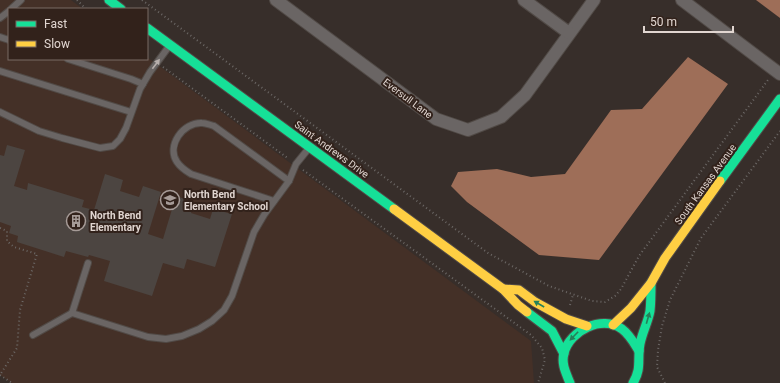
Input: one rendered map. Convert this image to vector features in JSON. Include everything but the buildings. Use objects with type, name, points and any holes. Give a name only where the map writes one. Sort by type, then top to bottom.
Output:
[{"type":"street","points":[[108,0],[120,8]]},
{"type":"street","name":"Eversull Lane","points":[[276,0],[436,119],[468,130],[501,117],[525,95],[594,0]]},
{"type":"street","points":[[524,0],[569,33]]},
{"type":"street","points":[[682,0],[778,72]]},
{"type":"street","name":"Saint Andrews Drive","points":[[148,29],[310,146],[503,289],[518,305],[552,331],[564,354]]},
{"type":"street","name":"South Kansas Avenue","points":[[613,325],[631,308],[651,283],[665,258],[686,227],[780,100]]},
{"type":"street","name":"South Kansas Avenue","points":[[634,383],[640,364],[639,351],[642,334],[650,312],[651,283]]},
{"type":"street","name":"Saint Andrews Drive","points":[[503,289],[519,290],[535,302],[566,319],[587,326]]},
{"type":"street","points":[[570,383],[563,366],[564,354],[568,342],[576,332],[587,326],[600,323],[613,325],[624,331],[633,340],[639,351]]},
{"type":"street","points":[[560,383],[565,372]]},
{"type":"street","points":[[638,372],[646,383]]},
{"type":"lane","points":[[12,8],[21,0]]},
{"type":"lane","points":[[0,18],[8,12]]},
{"type":"lane","points":[[0,112],[39,131],[62,138],[100,148],[113,146],[120,139],[143,84],[170,45]]},
{"type":"lane","points":[[71,60],[143,84]]},
{"type":"lane","points":[[0,72],[131,112]]},
{"type":"lane","points":[[274,201],[191,174],[176,162],[173,149],[177,138],[183,130],[195,124],[202,122],[214,126],[289,181]]},
{"type":"lane","points":[[72,313],[148,337],[166,339],[182,336],[199,329],[212,320],[224,310],[232,296],[254,232],[264,215],[289,181],[296,164],[310,146]]},
{"type":"lane","points":[[33,335],[72,313],[88,263]]},
{"type":"path","points":[[77,0],[85,8]]},
{"type":"path","points":[[142,0],[488,253],[549,286],[592,301],[605,302],[621,289],[639,256],[778,72]]},
{"type":"path","points":[[157,62],[531,335],[542,348],[545,360],[538,383]]},
{"type":"path","points":[[665,383],[657,367],[658,350],[662,326],[670,300],[701,238],[780,131]]},
{"type":"path","points":[[0,228],[7,231],[7,241],[14,247],[37,254],[20,310],[17,348],[0,375],[12,383]]},
{"type":"shaded area","name":"North Bend Elementary School","points":[[0,0],[71,0],[82,8],[8,8],[8,60],[148,60],[148,58],[531,341],[534,383],[12,383],[0,375]]},
{"type":"shaded area","points":[[756,0],[780,0],[780,18]]},
{"type":"shaded area","points":[[688,57],[728,84],[599,260],[539,255],[467,202],[451,186],[458,172],[497,169],[531,177],[565,174],[611,110],[642,109]]},
{"type":"traffic: fast","points":[[109,0],[120,8]]},
{"type":"traffic: fast","points":[[148,29],[394,209]]},
{"type":"traffic: fast","points":[[720,181],[780,99]]},
{"type":"traffic: fast","points":[[633,383],[636,378],[638,368],[641,340],[650,311],[651,283]]},
{"type":"traffic: fast","points":[[527,312],[552,331],[564,354]]},
{"type":"traffic: fast","points":[[570,383],[564,365],[564,353],[567,345],[573,338],[588,327],[596,324],[614,325],[622,329],[632,339],[639,351]]},
{"type":"traffic: slow","points":[[613,325],[631,308],[651,283],[665,258],[720,181]]},
{"type":"traffic: slow","points":[[394,209],[503,289],[527,312]]},
{"type":"traffic: slow","points":[[503,289],[519,290],[535,302],[566,319],[587,326]]},
{"type":"place","name":"North Bend Elementary School","points":[[170,200]]},
{"type":"place","name":"North Bend Elementary","points":[[76,221]]}]
